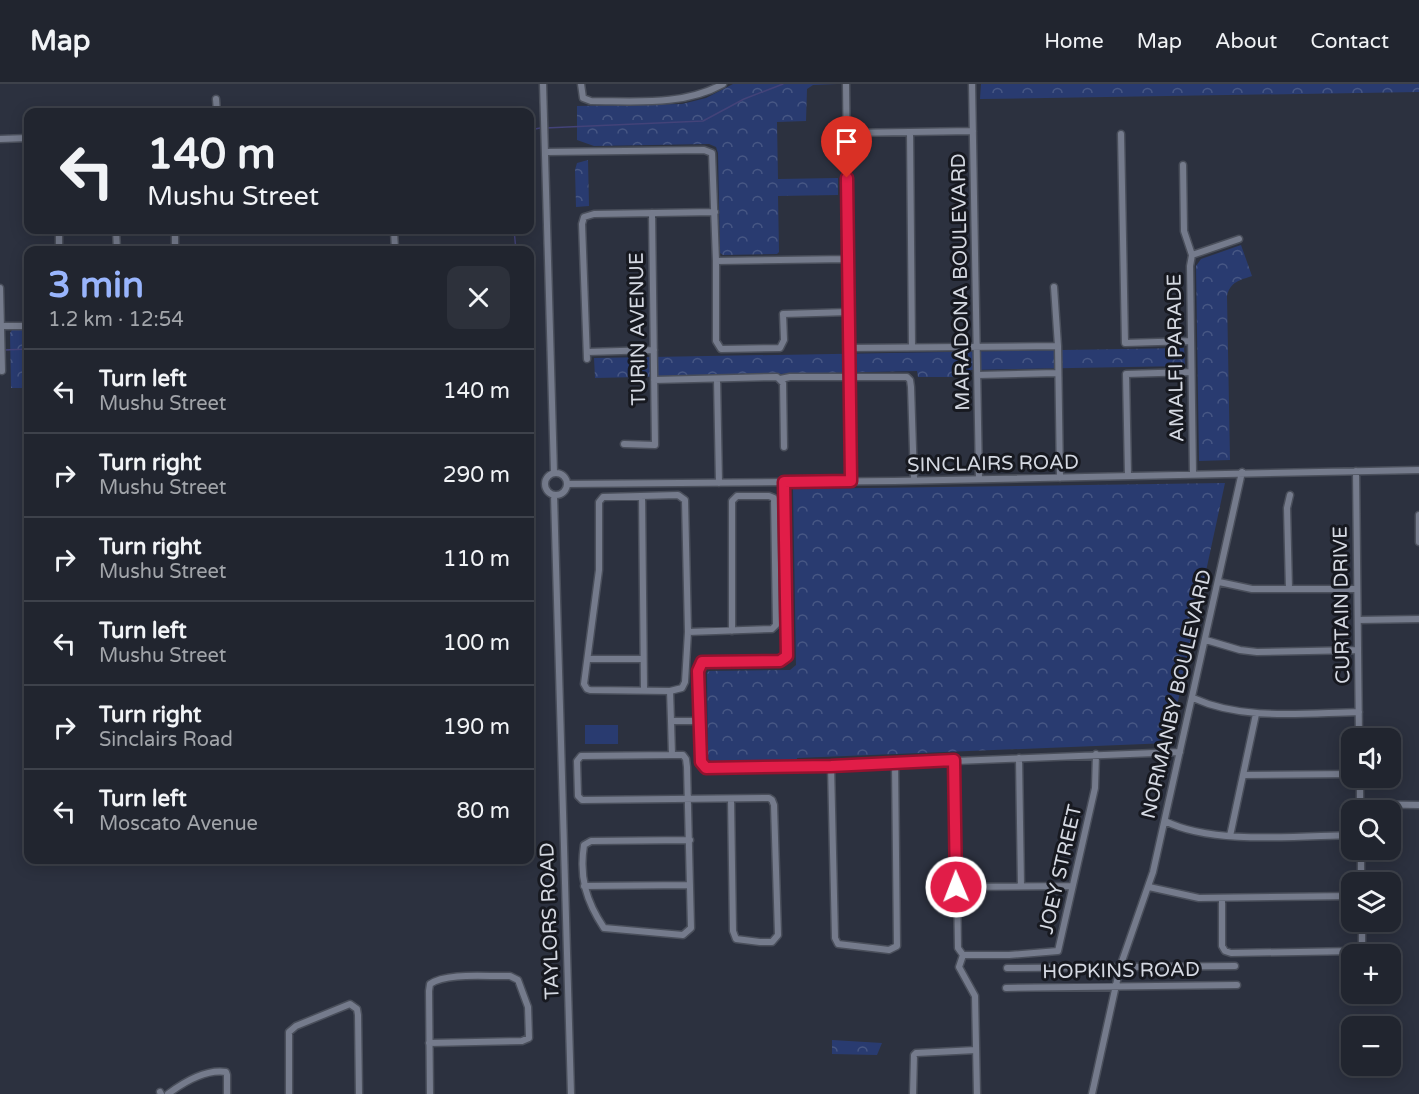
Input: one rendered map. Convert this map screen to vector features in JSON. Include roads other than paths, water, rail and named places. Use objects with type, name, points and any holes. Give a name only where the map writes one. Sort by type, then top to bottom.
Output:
[{"type":"street","points":[[543,84],[554,473]]},
{"type":"street","points":[[582,84],[583,98],[591,101],[685,99],[704,94],[723,84]]},
{"type":"street","points":[[846,84],[851,481]]},
{"type":"street","name":"MARADONA BOULEVARD","points":[[972,84],[979,479]]},
{"type":"street","points":[[216,99],[217,108]]},
{"type":"street","points":[[846,133],[973,131]]},
{"type":"street","points":[[910,133],[912,347]]},
{"type":"street","points":[[1121,134],[1125,343],[1191,342]]},
{"type":"street","points":[[0,139],[24,138]]},
{"type":"street","points":[[546,152],[709,151],[712,153],[714,160],[716,341],[721,349],[780,348],[784,340],[783,314],[849,312]]},
{"type":"street","points":[[1183,165],[1184,231],[1192,255]]},
{"type":"street","points":[[654,350],[587,356],[582,224],[584,217],[594,214],[715,212]]},
{"type":"street","name":"TURIN AVENUE","points":[[624,444],[655,445],[652,213]]},
{"type":"street","name":"AMALFI PARADE","points":[[1193,474],[1190,266],[1192,255],[1239,239]]},
{"type":"street","points":[[716,261],[848,259]]},
{"type":"street","points":[[1054,287],[1058,346],[1060,478]]},
{"type":"street","points":[[0,288],[2,371]]},
{"type":"street","points":[[1,326],[24,326]]},
{"type":"street","points":[[849,348],[1058,346]]},
{"type":"street","points":[[1128,476],[1126,374],[1191,372]]},
{"type":"street","points":[[978,375],[1057,373]]},
{"type":"street","points":[[654,380],[907,377],[910,380],[914,480]]},
{"type":"street","points":[[717,379],[719,483]]},
{"type":"street","points":[[780,379],[783,383],[784,447]]},
{"type":"street","name":"SINCLAIRS ROAD","points":[[567,484],[1060,478],[1242,472],[1419,470]]},
{"type":"street","name":"CURTAIN DRIVE","points":[[1356,471],[1359,728]]},
{"type":"street","name":"NORMANBY BOULEVARD","points":[[1092,1094],[1120,967],[1149,887],[1165,821],[1242,472]]},
{"type":"street","points":[[554,473],[562,474],[567,484],[562,493],[554,495],[549,492],[545,483],[547,477],[554,473]]},
{"type":"street","points":[[784,482],[787,656],[780,661],[702,662],[698,671],[701,762],[706,768],[831,766],[1180,752]]},
{"type":"street","name":"TAYLORS ROAD","points":[[554,495],[571,1094]]},
{"type":"street","points":[[678,495],[685,500],[688,632],[684,686],[670,691],[587,689],[584,680],[600,560],[599,502],[600,499],[606,497],[642,496],[678,495]]},
{"type":"street","points":[[1289,589],[1287,508],[1290,495]]},
{"type":"street","points":[[642,496],[644,689]]},
{"type":"street","points":[[688,632],[732,631],[772,629],[776,626],[774,498],[769,496],[737,496],[732,501],[732,631]]},
{"type":"street","points":[[1419,515],[1419,542]]},
{"type":"street","points":[[1219,582],[1252,589],[1357,589]]},
{"type":"street","points":[[1358,620],[1419,619]]},
{"type":"street","points":[[1206,640],[1240,650],[1257,652],[1358,650]]},
{"type":"street","points":[[588,659],[643,659]]},
{"type":"street","points":[[670,691],[672,755]]},
{"type":"street","points":[[1193,698],[1201,702],[1256,714],[1359,712]]},
{"type":"street","points":[[1230,836],[1256,714]]},
{"type":"street","points":[[671,722],[700,721]]},
{"type":"street","name":"JOEY STREET","points":[[963,955],[1008,955],[1058,951],[1095,788],[1096,754]]},
{"type":"street","points":[[690,840],[591,842],[584,845],[582,856],[584,886],[588,899],[604,928],[683,935],[691,928],[690,840],[688,798],[686,759],[683,755],[581,756],[577,761],[578,796],[582,800],[688,798],[769,798],[772,800],[774,805],[777,935],[772,942],[736,939],[733,931],[731,799]]},
{"type":"street","points":[[1019,758],[1021,886]]},
{"type":"street","points":[[954,760],[958,948],[963,955],[959,968],[975,996],[977,1094]]},
{"type":"street","points":[[831,766],[835,938],[838,944],[889,950],[897,946],[895,763]]},
{"type":"street","points":[[1243,775],[1341,774]]},
{"type":"street","points":[[1401,806],[1419,805]]},
{"type":"street","points":[[1165,821],[1173,825],[1230,836],[1341,836]]},
{"type":"street","points":[[584,886],[690,885]]},
{"type":"street","points":[[956,887],[1072,886]]},
{"type":"street","points":[[1149,887],[1192,897],[1341,896]]},
{"type":"street","points":[[1222,898],[1222,946],[1228,952],[1356,951],[1362,945],[1362,932]]},
{"type":"street","name":"HOPKINS ROAD","points":[[1007,968],[1236,966]]},
{"type":"street","points":[[429,1043],[522,1041],[529,1038],[528,1007],[518,980],[510,976],[460,977],[436,980],[430,984],[429,991],[429,1043],[430,1094]]},
{"type":"street","name":"HOPKINS ROAD","points":[[1006,988],[1237,985]]},
{"type":"street","points":[[289,1094],[289,1032],[296,1026],[345,1005],[354,1006],[358,1015],[359,1094]]},
{"type":"street","points":[[913,1094],[913,1062],[916,1053],[976,1050]]},
{"type":"street","points":[[168,1094],[207,1073],[226,1072],[227,1094]]},
{"type":"waterway","points":[[545,128],[703,121],[744,99],[783,84]]},
{"type":"waterway","points":[[534,129],[540,128]]},
{"type":"waterway","points":[[514,234],[516,246]]},
{"type":"waterway","points":[[4,350],[24,349]]}]
